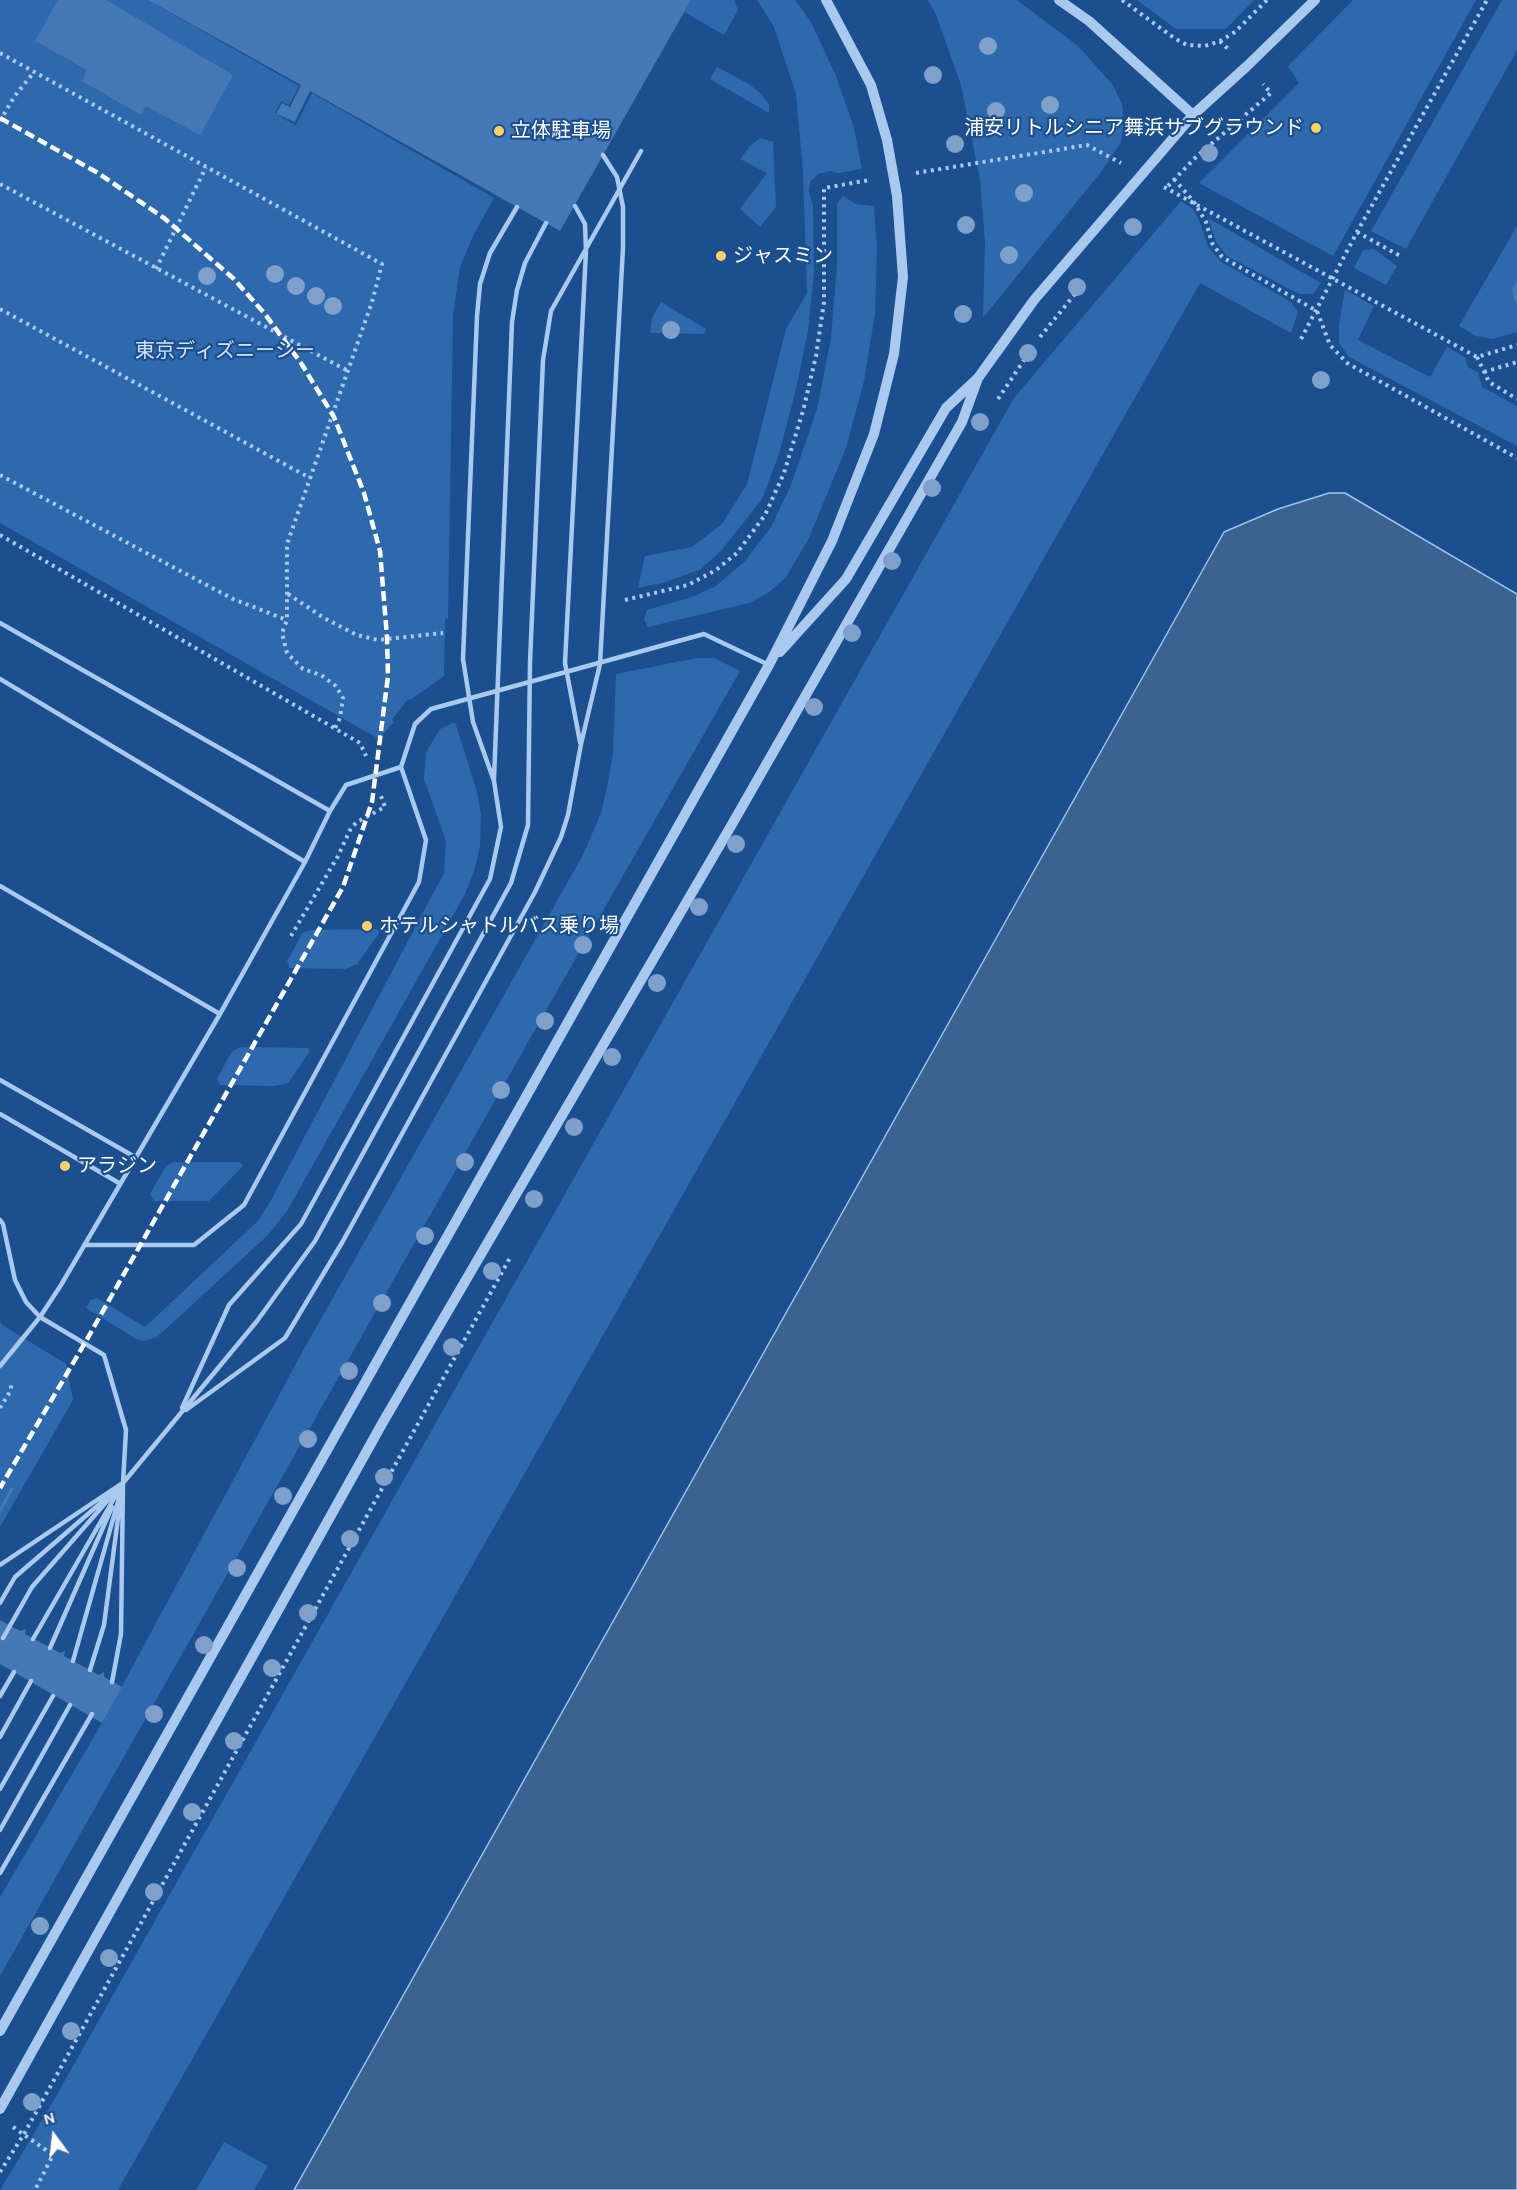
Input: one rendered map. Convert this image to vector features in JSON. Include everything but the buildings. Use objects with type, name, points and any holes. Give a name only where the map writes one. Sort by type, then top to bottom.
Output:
[{"type":"street","points":[[0,2031],[769,665],[832,541],[874,434],[894,354],[903,277],[897,196],[887,140],[871,85],[826,0]]},
{"type":"street","points":[[1059,0],[1089,21],[1192,115]]},
{"type":"street","points":[[769,665],[846,579],[946,408],[978,378],[1034,300],[1192,115],[1246,67],[1315,0]]},
{"type":"street","points":[[0,2109],[383,1422],[962,422],[978,378]]},
{"type":"lane","points":[[3,1638],[32,1587],[123,1483],[256,1321],[315,1241],[511,883],[528,825],[530,662],[543,360],[551,311],[641,151]]},
{"type":"lane","points":[[179,1415],[285,1338],[343,1241],[535,892],[561,837],[568,815],[581,744],[600,664],[623,248],[623,207],[617,177],[603,155]]},
{"type":"lane","points":[[575,206],[585,224],[586,251],[566,663],[581,744]]},
{"type":"lane","points":[[179,1415],[229,1305],[301,1224],[490,879],[501,827],[494,782],[473,722],[463,659],[480,284],[490,253],[517,207]]},
{"type":"lane","points":[[494,782],[512,322],[517,290],[525,263],[546,223]]},
{"type":"lane","points":[[0,623],[330,811]]},
{"type":"lane","points":[[84,1245],[194,1245],[244,1205],[419,882],[426,840],[400,767],[415,724],[431,709],[704,634],[769,665]]},
{"type":"lane","points":[[0,679],[305,862]]},
{"type":"lane","points":[[0,1366],[40,1317],[84,1245],[220,1014],[346,785],[400,767]]},
{"type":"lane","points":[[0,886],[220,1014]]},
{"type":"lane","points":[[0,1080],[135,1157]]},
{"type":"lane","points":[[0,1114],[119,1184]]},
{"type":"lane","points":[[0,1220],[3,1224],[15,1280],[26,1302],[40,1317],[104,1355],[126,1430],[121,1634],[112,1682]]},
{"type":"lane","points":[[0,1565],[123,1483]]},
{"type":"lane","points":[[0,1603],[15,1577],[123,1483]]},
{"type":"lane","points":[[33,1639],[123,1483]]},
{"type":"lane","points":[[50,1648],[123,1483]]},
{"type":"lane","points":[[74,1660],[123,1483]]},
{"type":"lane","points":[[90,1670],[104,1624],[123,1483]]},
{"type":"lane","points":[[0,1696],[14,1671]]},
{"type":"lane","points":[[0,1737],[31,1682]]},
{"type":"lane","points":[[0,1789],[53,1696]]},
{"type":"lane","points":[[0,1830],[70,1705]]},
{"type":"lane","points":[[0,1873],[92,1714]]},
{"type":"path","points":[[1122,0],[1174,38],[1187,45],[1205,46],[1220,41],[1234,32],[1267,0]]},
{"type":"path","points":[[1301,339],[1357,232],[1487,0]]},
{"type":"path","points":[[0,53],[382,264],[372,302],[287,544],[287,620],[282,633],[287,653],[303,669],[321,675],[336,686],[343,698],[340,718],[335,728]]},
{"type":"path","points":[[0,121],[14,97],[34,72]]},
{"type":"path","points":[[1158,196],[1195,158],[1271,93]]},
{"type":"path","points":[[156,269],[206,167]]},
{"type":"path","points":[[1174,179],[1194,202],[1206,222],[1212,243],[1222,257],[1317,311],[1330,345],[1347,363],[1517,458]]},
{"type":"path","points":[[0,184],[348,371]]},
{"type":"path","points":[[1357,232],[1402,257]]},
{"type":"path","points":[[1034,345],[1084,283]]},
{"type":"path","points":[[0,309],[310,478]]},
{"type":"path","points":[[995,403],[1028,355]]},
{"type":"path","points":[[1477,357],[1489,382],[1517,399]]},
{"type":"path","points":[[1484,372],[1517,362]]},
{"type":"path","points":[[0,475],[233,599],[287,620]]},
{"type":"path","points":[[0,535],[360,742],[375,775],[385,807],[357,822],[351,828],[338,856],[290,938]]},
{"type":"path","points":[[288,594],[324,618],[357,635],[378,640],[446,632]]},
{"type":"path","points":[[0,2172],[24,2134],[512,1254]]},
{"type":"path","points":[[8,2124],[53,2155],[35,2190]]},
{"type":"green space","name":"東京ディズニーシー","points":[[0,0],[148,0],[299,86],[289,105],[281,101],[275,113],[284,119],[296,125],[312,93],[494,198],[473,236],[460,267],[453,316],[448,618],[445,619],[444,676],[410,700],[408,699],[392,720],[394,722],[379,739],[0,523]]},
{"type":"green space","points":[[691,0],[734,0],[738,10],[724,35],[684,12]]},
{"type":"green space","points":[[757,0],[795,0],[811,22],[836,76],[854,128],[862,169],[818,174],[810,182],[809,192],[813,205],[814,272],[808,331],[779,454],[762,499],[721,551],[701,569],[666,582],[638,588],[645,556],[692,547],[722,524],[747,484],[786,329],[807,293],[803,172],[796,94],[774,27]]},
{"type":"green space","points":[[928,0],[1017,0],[1078,46],[1113,85],[1122,104],[1124,122],[1121,142],[1101,172],[983,318],[985,241],[980,180],[961,85],[936,15]]},
{"type":"green space","points":[[1137,0],[1254,0],[1226,29],[1176,29]]},
{"type":"green space","name":"浦安リトルシニア舞浜サブグラウンド","points":[[1353,0],[1476,0],[1333,256],[1199,183],[1299,83],[1288,66]]},
{"type":"green space","points":[[1502,0],[1517,0],[1517,50],[1406,249],[1371,231]]},
{"type":"green space","points":[[717,67],[749,84],[761,94],[769,104],[769,113],[710,79]]},
{"type":"green space","points":[[760,138],[773,142],[776,207],[760,227],[740,209],[767,173],[740,159]]},
{"type":"green space","points":[[843,196],[856,204],[874,206],[877,248],[875,314],[864,381],[846,448],[809,538],[786,577],[768,593],[749,603],[648,627],[644,619],[647,610],[692,597],[716,586],[745,561],[771,527],[791,485],[817,409],[831,338],[837,266],[837,204]]},
{"type":"green space","points":[[1181,201],[1193,209],[1208,246],[1220,261],[1291,302],[1298,312],[1291,333],[1200,283],[118,2190],[0,2190],[51,2105],[1014,398]]},
{"type":"green space","points":[[1208,218],[1321,283],[1313,294],[1299,294],[1227,256],[1216,242]]},
{"type":"green space","points":[[1517,226],[1517,281],[1512,290],[1517,304],[1517,332],[1493,339],[1476,336],[1459,326]]},
{"type":"green space","points":[[1374,249],[1397,266],[1386,285],[1354,268],[1363,250]]},
{"type":"green space","points":[[1345,290],[1374,306],[1358,340],[1430,377],[1447,347],[1465,357],[1468,367],[1478,372],[1482,387],[1517,406],[1517,446],[1349,357],[1339,343],[1339,325]]},
{"type":"green space","points":[[661,302],[706,329],[704,334],[650,333],[652,318]]},
{"type":"green space","points":[[697,658],[714,658],[740,671],[0,1976],[0,1897],[102,1723],[304,1349],[583,855],[601,813],[608,783],[613,753],[616,674]]},
{"type":"green space","points":[[455,722],[477,792],[481,815],[480,846],[474,872],[464,896],[287,1211],[268,1235],[157,1337],[144,1341],[136,1339],[86,1308],[91,1300],[97,1298],[145,1327],[258,1221],[444,873],[446,841],[424,779],[426,752],[440,729]]},
{"type":"green space","points":[[377,929],[379,933],[357,964],[345,969],[290,968],[287,962],[302,933],[310,930]]},
{"type":"green space","points":[[241,1047],[307,1048],[310,1051],[288,1083],[275,1086],[220,1085],[217,1079],[232,1051]]},
{"type":"green space","points":[[174,1162],[240,1162],[243,1166],[209,1201],[154,1201],[150,1194],[166,1166]]},
{"type":"green space","points":[[0,1321],[1,1324],[66,1364],[73,1400],[0,1527]]},
{"type":"green space","points":[[224,2142],[268,2166],[254,2190],[196,2190]]},
{"type":"shaded area","points":[[1329,493],[1345,493],[1517,594],[1517,2190],[294,2190],[1224,532],[1278,509]]},
{"type":"railway","points":[[0,118],[98,173],[164,218],[234,279],[265,314],[301,363],[334,417],[364,493],[380,551],[388,676],[372,802],[343,887],[86,1341],[0,1488]]},
{"type":"place","name":"浦安リトルシニア舞浜サブグラウンド","points":[[1316,128]]},
{"type":"place","name":"立体駐車場","points":[[499,131]]},
{"type":"place","name":"ジャスミン","points":[[721,256]]},
{"type":"place","name":"ホテルシャトルバス乗り場","points":[[367,926]]},
{"type":"place","name":"アラジン","points":[[65,1166]]}]
